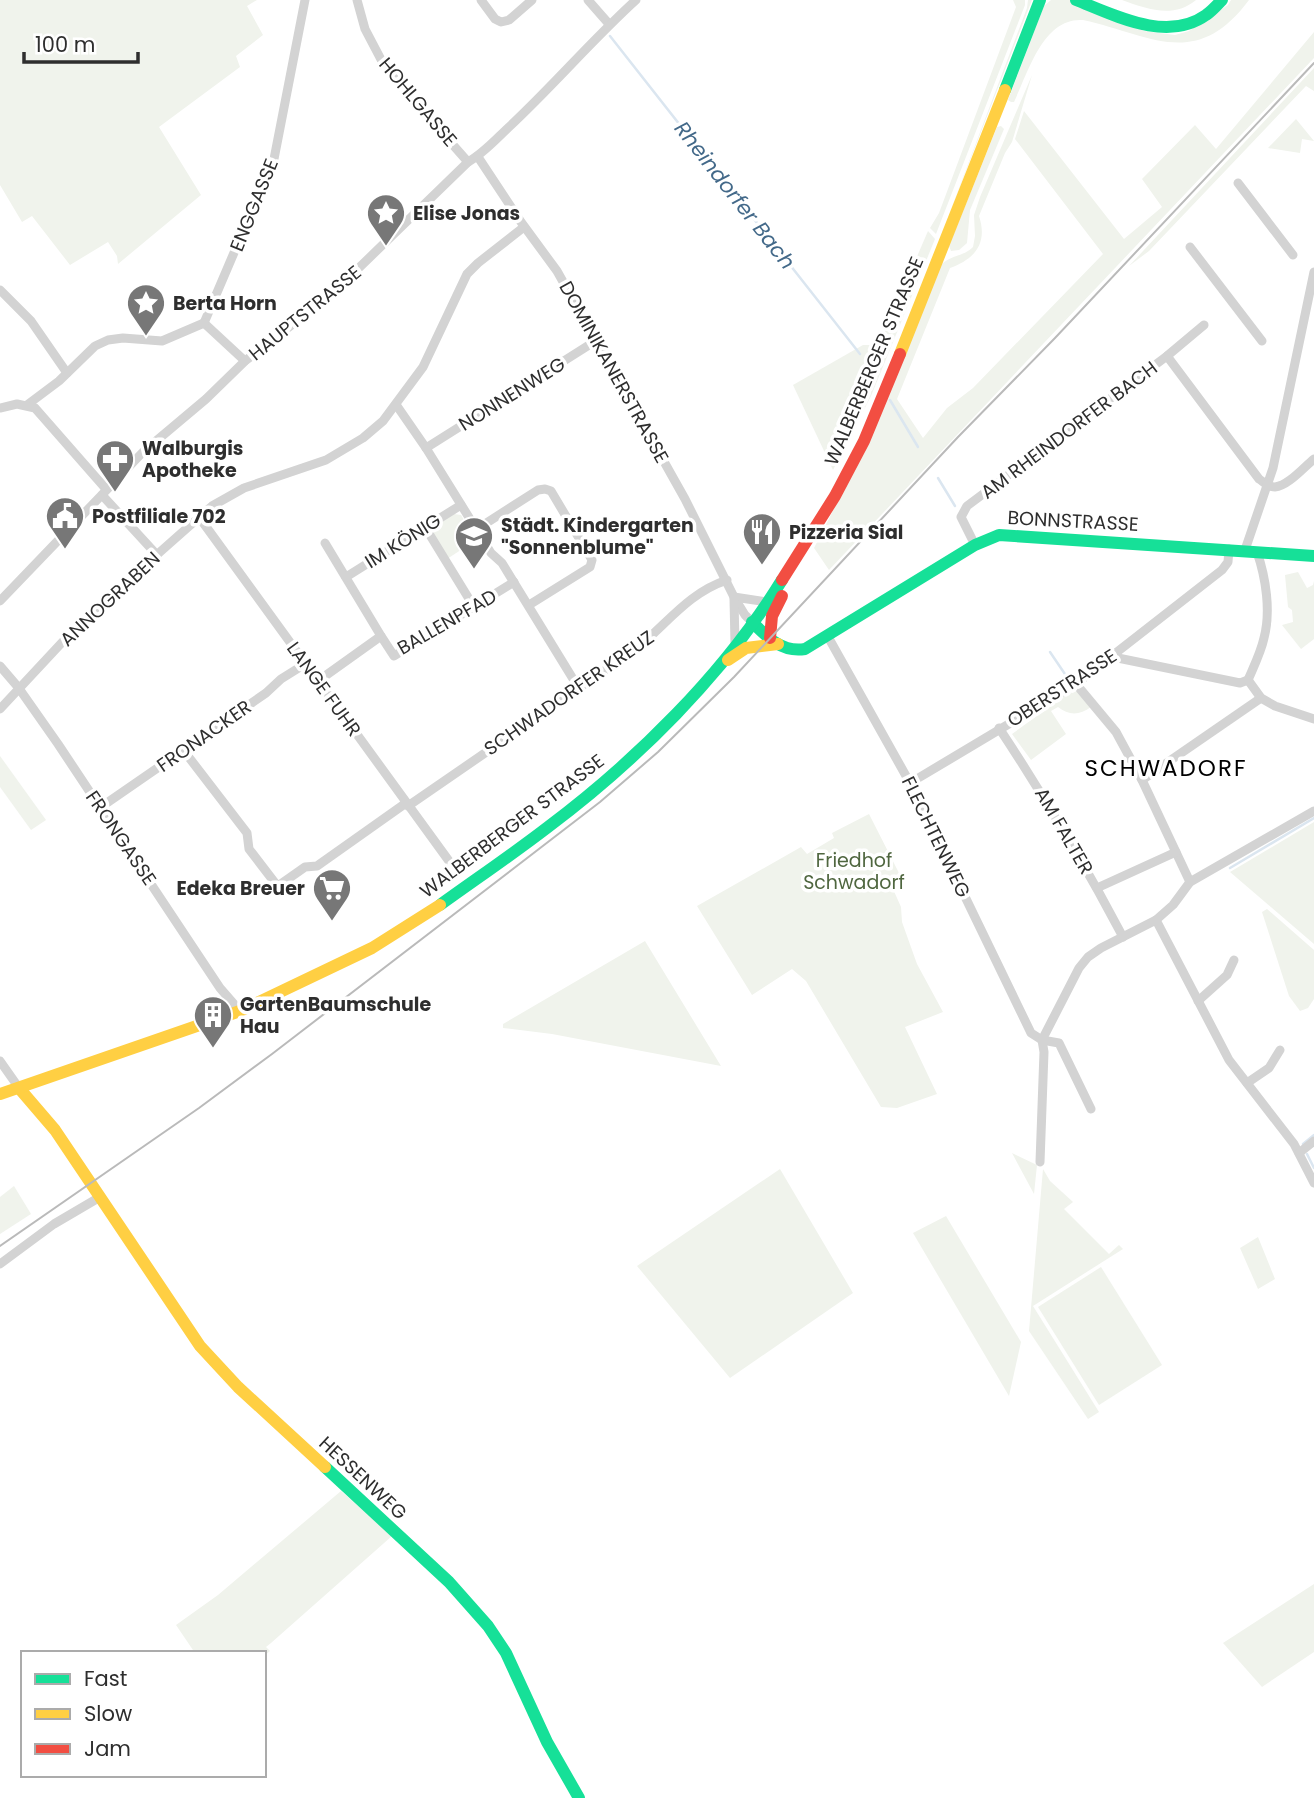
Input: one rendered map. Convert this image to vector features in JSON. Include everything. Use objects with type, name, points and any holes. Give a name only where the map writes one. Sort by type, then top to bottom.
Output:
[{"type":"main road","name":"WALBERBERGER STRASSE","points":[[0,1094],[240,1011],[372,948],[466,888],[550,826],[621,767],[740,647],[752,622],[802,551],[835,496],[870,429],[1040,0]]},
{"type":"main road","points":[[1076,0],[1141,24],[1168,28],[1195,22],[1207,15],[1222,0]]},
{"type":"main road","points":[[1105,0],[1144,15],[1166,19],[1192,12],[1208,0]]},
{"type":"main road","name":"BONNSTRASSE","points":[[740,647],[774,641],[786,650],[799,651],[975,545],[999,535],[1314,556]]},
{"type":"main road","points":[[774,641],[770,620],[773,607],[800,568],[802,551]]},
{"type":"main road","points":[[752,622],[774,641]]},
{"type":"main road","name":"HESSENWEG","points":[[19,1088],[55,1130],[200,1346],[238,1387],[342,1486],[449,1582],[482,1618],[506,1653],[547,1742],[579,1798]]},
{"type":"street","name":"ENGGASSE","points":[[204,323],[274,159],[305,0]]},
{"type":"street","name":"HOHLGASSE","points":[[357,0],[365,29],[386,69],[468,162]]},
{"type":"street","points":[[481,0],[495,19],[501,22],[509,20],[532,0]]},
{"type":"street","points":[[588,0],[609,24]]},
{"type":"street","name":"HAUPTSTRASSE","points":[[0,601],[143,452],[206,399],[245,361],[336,291],[468,162],[478,157],[523,114],[609,24],[636,0]]},
{"type":"street","name":"DOMINIKANERSTRASSE","points":[[478,157],[524,227],[547,255],[597,340],[734,597],[752,622]]},
{"type":"street","points":[[1238,183],[1293,255]]},
{"type":"street","name":"ANNOGRABEN","points":[[0,709],[82,621],[199,517],[233,492],[343,452],[383,421],[423,367],[467,274],[524,227]]},
{"type":"street","points":[[1190,247],[1262,341]]},
{"type":"street","points":[[1113,657],[1240,683],[1248,680],[1264,639],[1267,617],[1262,567],[1251,551],[1268,486],[1306,309],[1312,299],[1314,272]]},
{"type":"street","points":[[0,290],[31,321],[67,373]]},
{"type":"street","points":[[27,405],[95,346],[108,340],[123,338],[162,341],[204,323],[245,361]]},
{"type":"street","name":"AM RHEINDORFER BACH","points":[[975,545],[961,517],[967,506],[1204,326]]},
{"type":"street","name":"NONNENWEG","points":[[426,448],[597,340]]},
{"type":"street","points":[[1167,356],[1259,479],[1268,486],[1283,484],[1314,458]]},
{"type":"street","points":[[0,408],[17,404],[35,408],[157,555]]},
{"type":"street","points":[[397,405],[491,553],[502,563],[529,605],[578,687]]},
{"type":"street","points":[[477,528],[538,491],[551,491],[592,560],[590,567],[529,605]]},
{"type":"street","name":"IM KÖNIG","points":[[345,577],[461,505]]},
{"type":"street","name":"LANGE FUHR","points":[[199,517],[449,861]]},
{"type":"street","points":[[425,527],[474,607]]},
{"type":"street","name":"IM KÖNIG","points":[[325,543],[381,636]]},
{"type":"street","name":"OBERSTRASSE","points":[[910,783],[1076,684],[1113,657],[1222,570],[1228,562],[1229,550]]},
{"type":"street","name":"SCHWADORFER KREUZ","points":[[184,751],[247,833],[249,849],[280,889],[305,867],[317,866],[636,649],[663,627],[693,595],[710,585],[727,580]]},
{"type":"street","name":"BALLENPFAD","points":[[318,681],[381,636],[394,656],[514,583]]},
{"type":"street","points":[[734,597],[766,602]]},
{"type":"street","name":"DOMINIKANERSTRASSE","points":[[734,597],[740,647]]},
{"type":"street","name":"FLECHTENWEG","points":[[827,635],[910,783],[1031,1033],[1042,1040],[1059,1043],[1091,1109]]},
{"type":"street","name":"FRONACKER","points":[[101,807],[305,664]]},
{"type":"street","name":"FRONGASSE","points":[[0,666],[18,687],[101,807],[220,988],[240,1011]]},
{"type":"street","points":[[1248,680],[1261,698],[1275,706],[1314,719]]},
{"type":"street","points":[[1076,684],[1116,732],[1191,882]]},
{"type":"street","points":[[1142,780],[1261,698]]},
{"type":"street","name":"AM FALTER","points":[[999,728],[1035,782],[1123,937]]},
{"type":"street","points":[[1040,1162],[1044,1052],[1042,1040],[1083,963],[1101,948],[1156,920],[1191,882],[1314,811]]},
{"type":"street","points":[[1097,888],[1176,852]]},
{"type":"street","points":[[1156,920],[1228,1060],[1299,1153],[1314,1183]]},
{"type":"street","points":[[1198,1001],[1227,975],[1234,960]]},
{"type":"street","points":[[1247,1083],[1269,1068],[1280,1050]]},
{"type":"street","points":[[0,1061],[19,1088]]},
{"type":"street","points":[[1299,1153],[1314,1141]]},
{"type":"street","points":[[0,1264],[54,1224],[100,1198]]},
{"type":"green space","points":[[0,0],[257,0],[247,6],[263,35],[236,56],[240,67],[159,127],[201,195],[118,264],[117,256],[108,242],[70,265],[32,216],[22,222],[0,185]]},
{"type":"green space","points":[[1013,0],[1025,0],[1025,5],[936,234],[930,228],[939,213],[1016,7]]},
{"type":"green space","points":[[1028,0],[1032,0],[948,217],[1027,8]]},
{"type":"green space","points":[[1051,0],[1072,0],[1144,31],[1175,35],[1189,31],[1228,5],[1231,0],[1249,0],[1229,22],[1210,35],[1191,41],[1151,39],[1083,20],[1069,21],[1057,27],[1047,37],[1031,63],[1014,102],[1011,102],[1008,100],[1044,6]]},
{"type":"green space","points":[[1122,0],[1196,0],[1187,6],[1169,11],[1150,9]]},
{"type":"green space","points":[[1314,32],[1314,58],[829,570],[814,548],[871,436],[941,265],[973,247],[974,215],[980,197],[1032,75],[1012,142],[979,216],[982,234],[980,242],[973,255],[950,268],[897,399],[923,438],[947,408],[973,388],[1103,254],[1015,139],[1024,111],[1124,239],[1162,207],[1142,179],[1195,125],[1216,149]]},
{"type":"green space","points":[[1314,68],[1314,91],[1306,86],[1149,251],[1129,266]]},
{"type":"green space","points":[[1296,119],[1314,141],[1302,139],[1300,153],[1268,148]]},
{"type":"green space","points":[[997,127],[1004,129],[970,210],[967,243],[959,250],[951,251],[949,246]]},
{"type":"green space","points":[[928,231],[935,239],[871,396],[833,470],[793,385],[863,345],[881,340]]},
{"type":"green space","points":[[454,514],[461,515],[476,540],[447,559],[431,528]]},
{"type":"green space","points":[[1298,572],[1307,588],[1313,585],[1314,581],[1314,639],[1301,649],[1282,625],[1293,622],[1292,610],[1288,607],[1285,575]]},
{"type":"green space","points":[[1073,691],[1078,692],[1091,707],[1074,713],[1058,707],[1051,711],[1066,734],[1031,760],[1012,734],[1048,708],[1049,703]]},
{"type":"green space","points":[[0,756],[46,820],[31,830],[0,787]]},
{"type":"green space","name":"Friedhof Schwadorf","points":[[869,814],[900,875],[889,880],[901,907],[902,922],[917,964],[943,1012],[905,1027],[937,1094],[897,1108],[881,1107],[806,981],[792,969],[752,995],[697,906],[801,847],[807,854],[834,838],[832,833]]},
{"type":"green space","points":[[1314,822],[1314,944],[1230,872]]},
{"type":"green space","points":[[1267,909],[1314,950],[1314,999],[1308,1008],[1300,1011],[1289,996],[1262,912]]},
{"type":"green space","points":[[645,941],[721,1066],[552,1034],[503,1028],[503,1024]]},
{"type":"green space","points":[[1012,1153],[1037,1165],[1034,1194]]},
{"type":"green space","points":[[780,1169],[853,1293],[730,1378],[637,1266]]},
{"type":"green space","points":[[1043,1169],[1050,1181],[1073,1202],[1064,1209],[1109,1254],[1119,1245],[1123,1249],[1033,1306],[1099,1412],[1088,1419],[1029,1331]]},
{"type":"green space","points":[[14,1186],[31,1214],[0,1234],[0,1197]]},
{"type":"green space","points":[[946,1216],[1021,1342],[1009,1396],[913,1233]]},
{"type":"green space","points":[[1258,1237],[1275,1279],[1258,1289],[1240,1248]]},
{"type":"green space","points":[[1101,1267],[1162,1365],[1099,1405],[1038,1307]]},
{"type":"green space","points":[[341,1491],[392,1536],[266,1647],[270,1651],[266,1654],[266,1651],[194,1651],[176,1625],[218,1595]]},
{"type":"green space","points":[[1314,1584],[1314,1652],[1262,1687],[1223,1643]]},
{"type":"waterway","name":"Rheindorfer Bach","points":[[610,36],[860,354]]},
{"type":"waterway","points":[[890,400],[918,447]]},
{"type":"waterway","points":[[938,478],[955,506]]},
{"type":"waterway","points":[[1050,652],[1069,680]]},
{"type":"waterway","points":[[1230,868],[1314,818]]},
{"type":"waterway","points":[[1303,1144],[1314,1135]]},
{"type":"waterway","points":[[1307,1154],[1314,1168]]},
{"type":"tram line","points":[[0,1246],[272,1054],[600,802],[658,752],[734,677],[1314,63]]},
{"type":"traffic: fast","points":[[1005,90],[1040,0]]},
{"type":"traffic: fast","points":[[1076,0],[1124,19],[1158,27],[1191,23],[1206,15],[1222,0]]},
{"type":"traffic: fast","points":[[752,622],[782,646],[805,649],[975,545],[999,535],[1314,556]]},
{"type":"traffic: fast","points":[[440,905],[581,801],[645,745],[706,682],[759,615],[782,580]]},
{"type":"traffic: fast","points":[[325,1467],[449,1582],[488,1626],[506,1653],[547,1742],[579,1798]]},
{"type":"traffic: slow","points":[[900,354],[1005,90]]},
{"type":"traffic: slow","points":[[728,660],[746,648],[778,644]]},
{"type":"traffic: slow","points":[[0,1094],[240,1011],[372,948],[440,905]]},
{"type":"traffic: slow","points":[[19,1088],[55,1130],[200,1346],[238,1387],[325,1467]]},
{"type":"traffic: jam","points":[[782,580],[835,496],[864,441],[900,354]]},
{"type":"traffic: jam","points":[[770,638],[772,616],[782,596]]},
{"type":"place","name":"Elise Jonas","points":[[386,247]]},
{"type":"place","name":"Berta Horn","points":[[146,337]]},
{"type":"place","name":"Walburgis Apotheke","points":[[115,493]]},
{"type":"place","name":"Postfiliale 702","points":[[65,550]]},
{"type":"place","name":"Pizzeria Sial","points":[[762,566]]},
{"type":"place","name":"Städt. Kindergarten \"Sonnenblume\"","points":[[474,570]]},
{"type":"place","name":"Edeka Breuer","points":[[332,922]]},
{"type":"place","name":"GartenBaumschule Hau","points":[[213,1049]]},
{"type":"district","name":"SCHWADORF","points":[[1166,768]]}]
